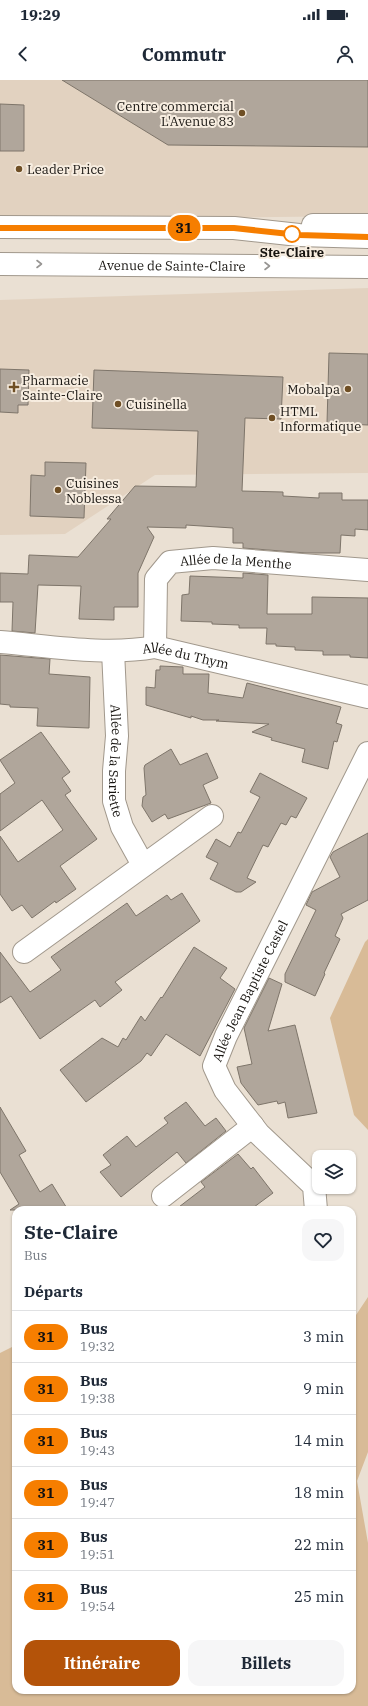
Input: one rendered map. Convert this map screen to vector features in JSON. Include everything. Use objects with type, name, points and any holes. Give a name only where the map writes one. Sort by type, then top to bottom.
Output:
[{"type":"street","points":[[0,228],[234,228],[368,225]]},
{"type":"street","points":[[234,228],[299,235],[368,237]]},
{"type":"street","name":"Avenue de Sainte-Claire","points":[[0,264],[336,268],[368,267]]},
{"type":"street","points":[[336,268],[368,276]]},
{"type":"street","name":"Allée de la Menthe","points":[[154,647],[156,579],[170,562],[213,558],[368,570]]},
{"type":"street","name":"Allée du Thym","points":[[0,642],[113,651],[136,650],[154,647],[368,697]]},
{"type":"street","name":"Allée de la Sariette","points":[[113,651],[117,736],[114,771],[114,801],[122,827],[142,864]]},
{"type":"street","name":"Allée Jean Baptiste Castel","points":[[316,1206],[314,1186],[259,1134],[225,1090],[214,1066],[226,1036],[368,753]]},
{"type":"street","points":[[24,952],[142,864],[212,816]]},
{"type":"street","points":[[163,1196],[253,1126]]},
{"type":"shaded area","points":[[0,80],[368,80],[368,216],[0,220]]},
{"type":"shaded area","points":[[368,288],[368,473],[155,475],[65,534],[0,535],[0,300]]},
{"type":"shaded area","points":[[368,939],[368,1130],[354,1115],[330,1018],[365,942]]},
{"type":"shaded area","points":[[368,1297],[368,1452],[357,1481],[368,1543],[368,1706],[0,1706],[0,1353],[12,1347],[12,1694],[356,1694],[356,1315]]},
{"type":"building","name":"Centre commercial L'Avenue 83","points":[[62,80],[368,80],[368,147],[168,145]]},
{"type":"building","points":[[0,104],[24,105],[24,151],[0,151]]},
{"type":"building","name":"Mobalpa","points":[[329,353],[368,354],[368,425],[327,423]]},
{"type":"building","name":"Pharmacie Sainte-Claire","points":[[0,369],[29,370],[28,405],[18,405],[18,413],[0,412]]},
{"type":"building","points":[[94,370],[283,377],[281,419],[245,418],[242,491],[283,492],[283,496],[319,498],[319,493],[342,493],[342,500],[368,500],[368,530],[355,529],[355,536],[341,535],[340,553],[306,553],[243,548],[243,543],[233,543],[233,528],[186,525],[186,528],[147,527],[154,537],[138,573],[138,607],[114,607],[114,620],[79,619],[81,586],[38,585],[35,633],[12,631],[13,602],[0,602],[0,573],[28,574],[29,555],[78,557],[111,519],[107,519],[135,486],[196,487],[198,431],[92,428]]},
{"type":"building","name":"Cuisines Noblessa","points":[[45,462],[86,463],[84,518],[30,516],[31,475],[45,476]]},
{"type":"building","points":[[243,573],[268,575],[267,614],[312,614],[312,597],[368,598],[368,658],[350,657],[350,655],[323,655],[323,651],[295,650],[295,647],[266,644],[267,628],[239,628],[239,625],[181,621],[182,595],[189,594],[190,576],[243,578]]},
{"type":"building","points":[[0,655],[50,659],[49,674],[90,677],[89,728],[37,726],[38,708],[10,707],[10,705],[0,704]]},
{"type":"building","points":[[160,666],[183,667],[183,674],[209,674],[208,693],[243,698],[247,683],[341,707],[336,723],[342,725],[337,742],[334,741],[328,769],[302,762],[305,749],[271,740],[272,738],[252,732],[269,724],[203,720],[146,705],[146,687],[155,688],[156,670],[160,670]]},
{"type":"building","points":[[41,732],[70,772],[62,778],[71,791],[65,795],[97,839],[60,866],[76,889],[56,903],[55,901],[32,918],[22,905],[12,911],[0,894],[0,836],[18,862],[63,830],[42,800],[0,831],[0,794],[15,783],[0,760]]},
{"type":"building","points":[[171,749],[180,765],[207,753],[218,778],[203,785],[211,803],[168,819],[165,814],[152,822],[142,806],[143,797],[146,795],[144,768],[145,765]]},
{"type":"building","points":[[260,773],[307,798],[296,818],[291,816],[286,825],[281,823],[268,847],[263,845],[247,878],[256,882],[241,892],[236,892],[210,879],[218,863],[206,857],[216,839],[230,847],[238,832],[241,833],[260,797],[250,792]]},
{"type":"building","points":[[368,833],[368,900],[341,914],[343,918],[335,936],[340,939],[315,996],[285,982],[285,974],[316,910],[306,905],[312,892],[340,877],[330,857],[333,852]]},
{"type":"building","points":[[182,893],[200,921],[115,982],[122,990],[100,1007],[95,1000],[40,1039],[11,996],[0,1003],[0,952],[30,992],[61,970],[51,957],[127,903],[136,916],[167,895],[171,900]]},
{"type":"building","points":[[194,947],[227,968],[220,978],[235,989],[200,1056],[166,1034],[151,1056],[147,1053],[141,1061],[86,1102],[60,1070],[102,1038],[118,1047],[123,1038],[126,1040],[141,1016],[145,1021],[161,997],[162,998]]},
{"type":"building","points":[[269,978],[282,984],[268,1031],[295,1025],[317,1113],[288,1118],[285,1102],[278,1104],[277,1101],[258,1105],[241,1083],[237,1067],[252,1064],[244,1028]]},
{"type":"building","points":[[186,1102],[205,1126],[216,1118],[226,1131],[186,1163],[177,1152],[121,1197],[100,1172],[111,1165],[103,1155],[127,1136],[136,1147],[168,1123],[164,1118]]},
{"type":"building","points":[[0,1107],[26,1151],[19,1155],[40,1192],[52,1184],[66,1206],[16,1206],[19,1204],[0,1172]]},
{"type":"building","points":[[238,1154],[251,1169],[253,1167],[273,1193],[255,1206],[180,1206],[205,1187],[201,1182]]},
{"type":"bus line","name":"31","points":[[0,228],[234,228],[299,235],[368,237]]},
{"type":"place","name":"Centre commercial L'Avenue 83","points":[[242,113]]},
{"type":"place","name":"Leader Price","points":[[19,169]]},
{"type":"place","name":"Ste-Claire","points":[[292,234]]},
{"type":"place","name":"Pharmacie Sainte-Claire","points":[[14,387]]},
{"type":"place","name":"Mobalpa","points":[[348,389]]},
{"type":"place","name":"Cuisinella","points":[[118,404]]},
{"type":"place","name":"HTML Informatique","points":[[272,418]]},
{"type":"place","name":"Cuisines Noblessa","points":[[58,490]]}]
